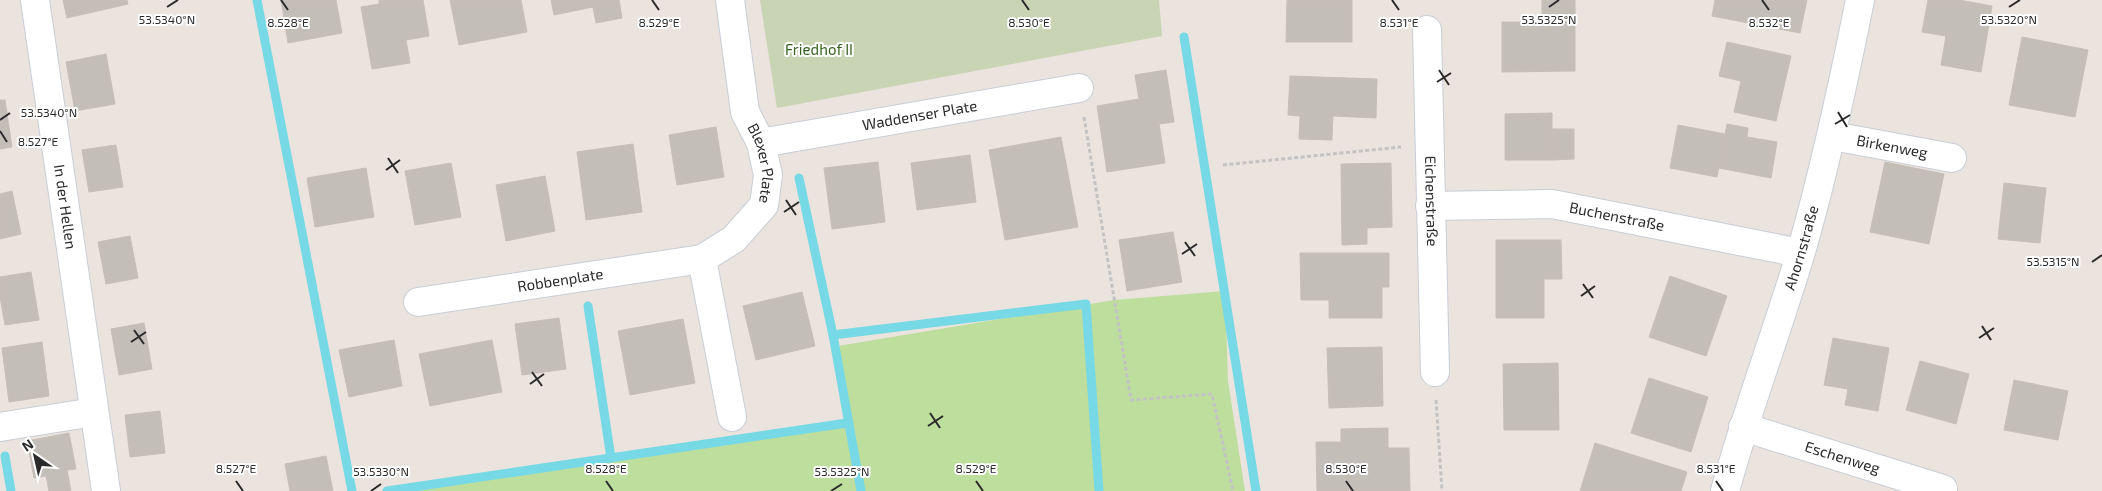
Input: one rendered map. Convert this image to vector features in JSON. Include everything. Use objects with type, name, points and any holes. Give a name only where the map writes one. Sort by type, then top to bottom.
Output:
[{"type":"street","name":"In der Hellen","points":[[35,0],[106,491]]},
{"type":"street","name":"Blexer Plate","points":[[702,259],[734,239],[764,205],[768,175],[761,143],[745,112],[730,0]]},
{"type":"street","name":"Ahornstraße","points":[[1725,491],[1742,427],[1800,253],[1833,136],[1860,0]]},
{"type":"street","name":"Eichenstraße","points":[[1427,30],[1434,372]]},
{"type":"street","name":"Waddenser Plate","points":[[761,143],[1079,88]]},
{"type":"street","name":"Birkenweg","points":[[1833,136],[1952,158]]},
{"type":"street","name":"Buchenstraße","points":[[1430,206],[1552,204],[1800,253]]},
{"type":"street","points":[[702,259],[732,417]]},
{"type":"street","name":"Robbenplate","points":[[418,302],[702,259]]},
{"type":"street","points":[[0,427],[94,412]]},
{"type":"street","name":"Eschenweg","points":[[1742,427],[1943,489]]},
{"type":"path","points":[[1079,88],[1131,400],[1212,394],[1233,491]]},
{"type":"path","points":[[1223,165],[1429,144]]},
{"type":"path","points":[[1434,372],[1442,491]]},
{"type":"green space","name":"Friedhof II","points":[[760,0],[1159,0],[1162,36],[777,108]]},
{"type":"green space","points":[[1225,291],[1228,381],[1245,491],[387,491],[847,423],[832,347],[1114,300]]},
{"type":"building","points":[[63,0],[127,0],[128,4],[67,18]]},
{"type":"building","points":[[281,0],[336,0],[342,33],[288,43]]},
{"type":"building","points":[[379,0],[423,0],[429,36],[406,40],[410,63],[372,69],[361,7],[379,4]]},
{"type":"building","points":[[450,0],[521,0],[527,32],[459,45]]},
{"type":"building","points":[[551,0],[619,0],[622,18],[596,23],[593,7],[554,15]]},
{"type":"building","points":[[1287,0],[1352,0],[1352,42],[1286,42]]},
{"type":"building","points":[[1542,0],[1575,0],[1575,22],[1542,22]]},
{"type":"building","points":[[1715,0],[1807,0],[1800,33],[1712,16]]},
{"type":"building","points":[[1928,0],[1959,0],[1992,6],[1981,72],[1941,65],[1946,36],[1922,32]]},
{"type":"building","points":[[1502,22],[1575,22],[1575,71],[1502,72]]},
{"type":"building","points":[[2022,37],[2088,50],[2075,117],[2009,105]]},
{"type":"building","points":[[1727,42],[1791,56],[1776,121],[1734,112],[1741,81],[1719,76]]},
{"type":"building","points":[[106,54],[115,104],[75,111],[66,62]]},
{"type":"building","points":[[1166,70],[1174,122],[1159,124],[1165,163],[1107,172],[1097,106],[1139,99],[1135,75]]},
{"type":"building","points":[[1290,76],[1377,79],[1376,118],[1333,116],[1332,140],[1299,139],[1300,116],[1288,115]]},
{"type":"building","points":[[0,100],[5,100],[12,147],[0,149]]},
{"type":"building","points":[[1552,113],[1552,160],[1505,160],[1505,114]]},
{"type":"building","points":[[1727,124],[1748,128],[1747,137],[1777,142],[1771,178],[1719,168]]},
{"type":"building","points":[[1678,125],[1725,134],[1717,177],[1670,168]]},
{"type":"building","points":[[716,127],[724,177],[677,185],[669,135]]},
{"type":"building","points":[[1552,129],[1574,129],[1574,159],[1552,160]]},
{"type":"building","points":[[1061,137],[1078,227],[1005,240],[989,150]]},
{"type":"building","points":[[633,144],[642,212],[586,220],[577,152]]},
{"type":"building","points":[[116,145],[123,187],[89,192],[82,150]]},
{"type":"building","points":[[970,155],[976,202],[917,210],[911,163]]},
{"type":"building","points":[[878,162],[885,222],[832,229],[824,168]]},
{"type":"building","points":[[1885,162],[1944,174],[1929,244],[1870,232]]},
{"type":"building","points":[[451,163],[461,217],[415,225],[405,171]]},
{"type":"building","points":[[1391,163],[1392,227],[1367,228],[1367,244],[1342,245],[1341,164]]},
{"type":"building","points":[[366,168],[374,217],[315,227],[307,178]]},
{"type":"building","points":[[545,176],[555,231],[506,241],[496,185]]},
{"type":"building","points":[[2004,183],[2046,188],[2040,243],[1998,239]]},
{"type":"building","points":[[12,191],[21,234],[0,239],[0,194]]},
{"type":"building","points":[[1173,232],[1182,282],[1127,291],[1119,240]]},
{"type":"building","points":[[130,236],[138,278],[106,284],[98,242]]},
{"type":"building","points":[[1496,240],[1561,240],[1562,279],[1544,279],[1544,318],[1496,318]]},
{"type":"building","points":[[1300,253],[1389,253],[1389,287],[1382,287],[1382,318],[1329,318],[1329,300],[1301,300]]},
{"type":"building","points":[[31,272],[39,320],[5,325],[0,297],[0,277]]},
{"type":"building","points":[[1670,276],[1727,296],[1706,356],[1649,337]]},
{"type":"building","points":[[802,292],[815,346],[756,360],[743,306]]},
{"type":"building","points":[[559,318],[566,369],[522,375],[515,324]]},
{"type":"building","points":[[683,319],[695,383],[630,395],[618,331]]},
{"type":"building","points":[[144,323],[152,369],[119,375],[111,329]]},
{"type":"building","points":[[1833,338],[1889,348],[1878,411],[1845,405],[1848,389],[1824,385]]},
{"type":"building","points":[[394,340],[402,386],[349,397],[339,350]]},
{"type":"building","points":[[492,340],[502,392],[430,406],[419,354]]},
{"type":"building","points":[[42,342],[49,396],[9,402],[2,348]]},
{"type":"building","points":[[1382,347],[1383,406],[1329,408],[1327,348]]},
{"type":"building","points":[[1920,361],[1969,374],[1956,424],[1906,410]]},
{"type":"building","points":[[1558,363],[1559,430],[1504,430],[1503,364]]},
{"type":"building","points":[[1649,378],[1708,397],[1691,452],[1631,433]]},
{"type":"building","points":[[2014,380],[2068,391],[2058,440],[2004,430]]},
{"type":"building","points":[[160,411],[165,453],[130,457],[125,415]]},
{"type":"building","points":[[1388,428],[1388,448],[1409,448],[1410,491],[1317,491],[1316,442],[1341,442],[1341,429]]},
{"type":"building","points":[[69,433],[76,469],[67,470],[71,491],[49,491],[46,476],[34,478],[27,441]]},
{"type":"building","points":[[1595,443],[1687,472],[1681,491],[1580,491]]},
{"type":"building","points":[[326,456],[333,491],[290,491],[285,464]]},
{"type":"waterway","points":[[257,0],[352,491]]},
{"type":"waterway","points":[[1184,37],[1256,491]]},
{"type":"waterway","points":[[799,178],[833,335],[861,491]]},
{"type":"waterway","points":[[833,335],[1086,304],[1099,491]]},
{"type":"waterway","points":[[588,306],[611,458]]},
{"type":"waterway","points":[[387,491],[847,423]]},
{"type":"waterway","points":[[5,456],[11,491]]}]
